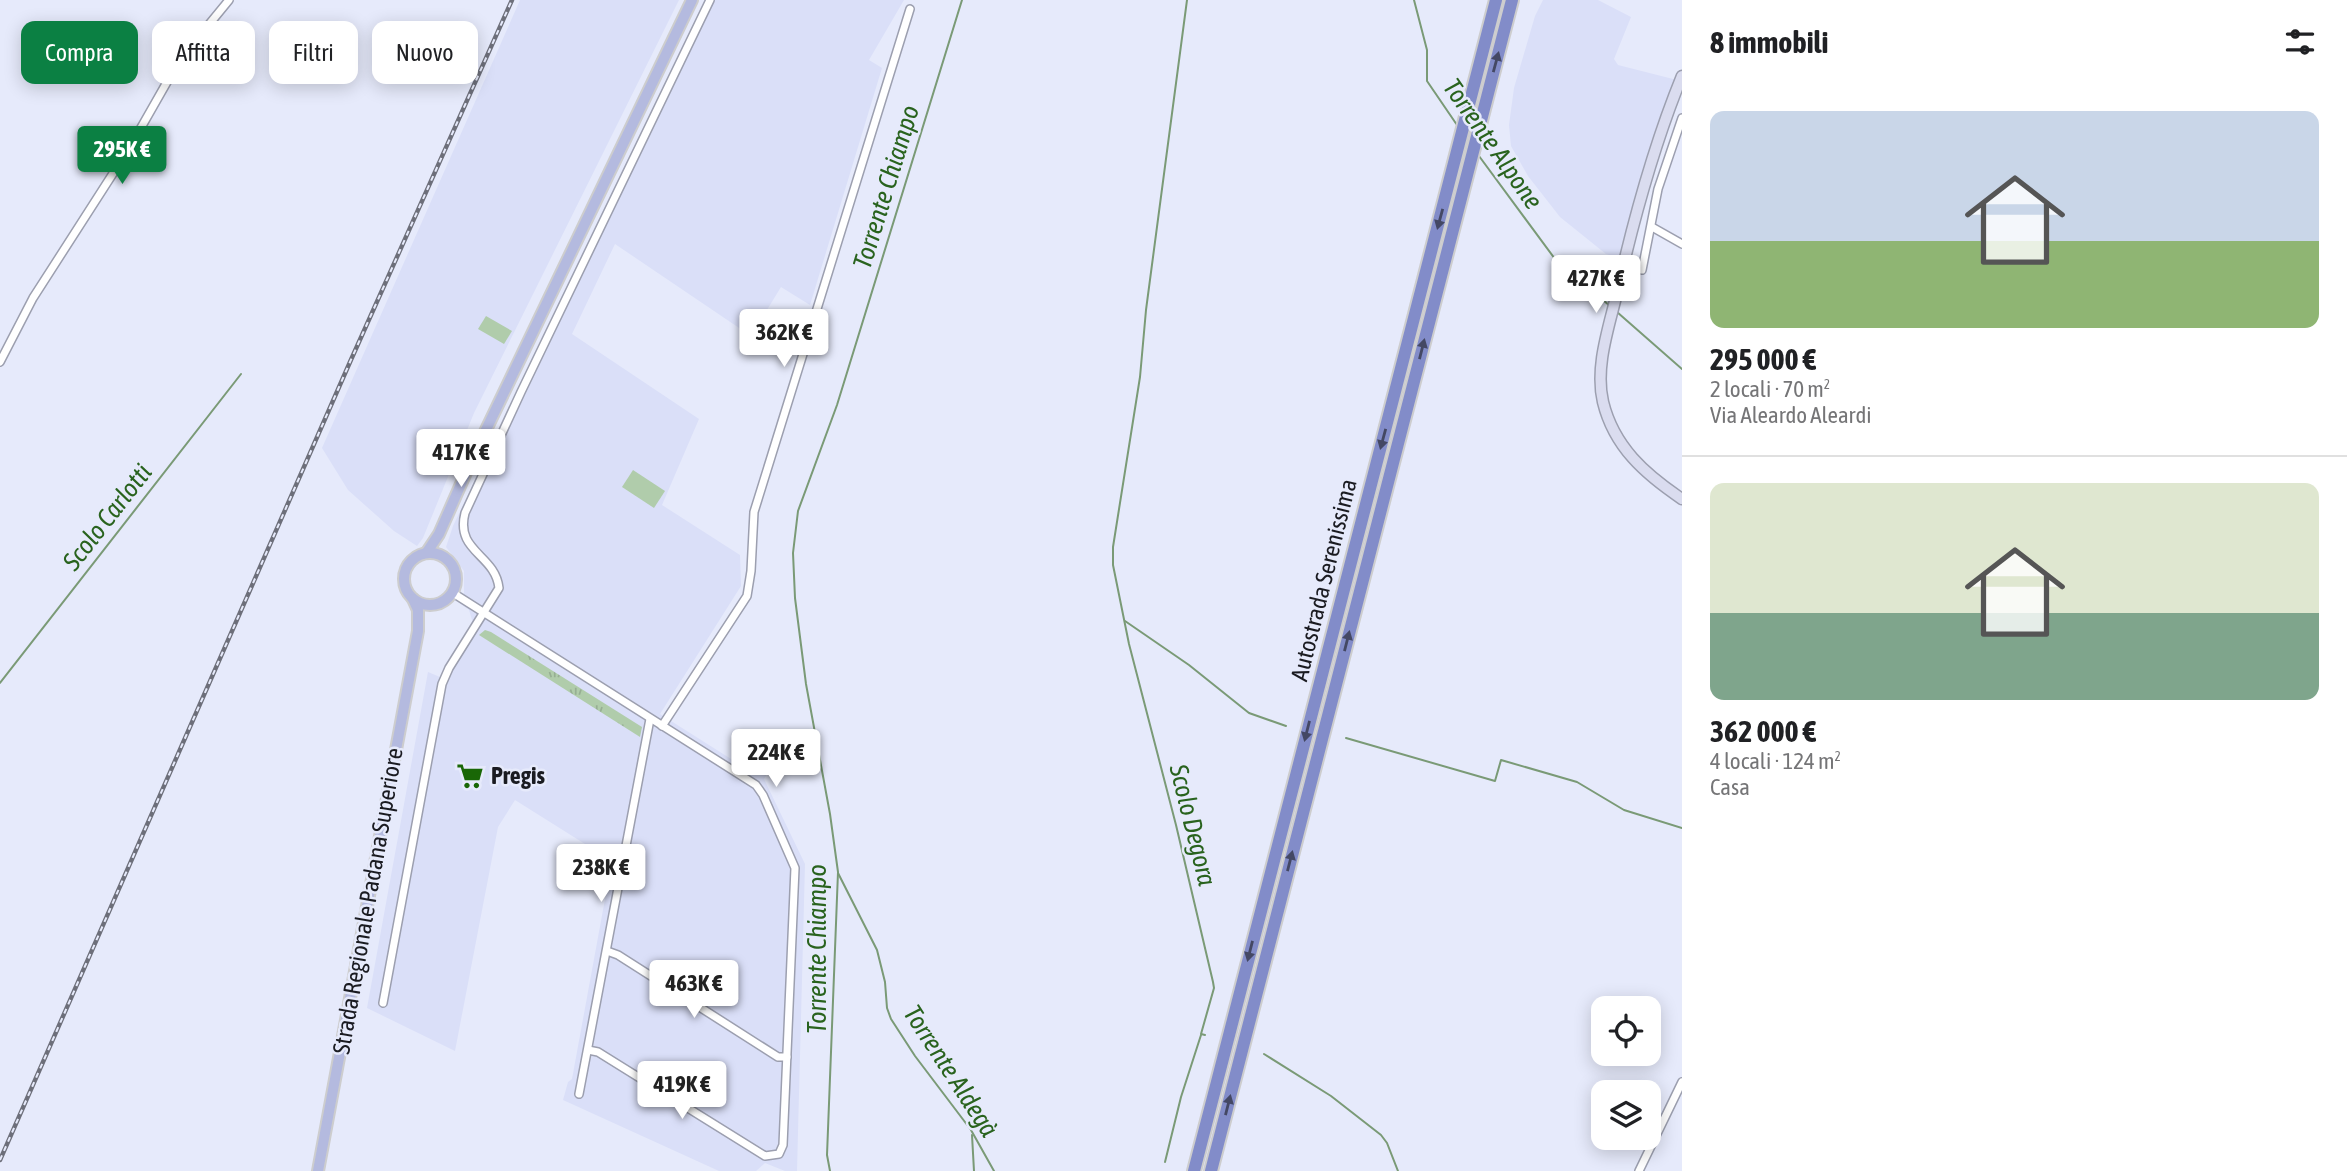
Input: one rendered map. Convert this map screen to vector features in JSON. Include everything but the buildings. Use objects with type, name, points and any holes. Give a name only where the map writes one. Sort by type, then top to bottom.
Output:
[{"type":"highway","name":"Autostrada Serenissima","points":[[1194,1171],[1496,0]]},
{"type":"highway","name":"Autostrada Serenissima","points":[[1211,1171],[1512,0]]},
{"type":"main road","points":[[427,552],[444,556],[450,561],[457,577],[453,593],[438,604],[425,605],[413,599],[407,592],[404,575],[412,560],[427,552],[439,534],[692,0]]},
{"type":"main road","points":[[1682,76],[1641,195],[1605,344],[1600,386],[1614,432],[1625,450],[1639,467],[1682,499]]},
{"type":"main road","points":[[444,556],[441,538],[448,514]]},
{"type":"main road","name":"Strada Regionale Padana Superiore","points":[[318,1171],[418,631],[418,610],[413,599]]},
{"type":"main road","name":"Strada Regionale Padana Superiore","points":[[418,631],[426,612],[438,604]]},
{"type":"street","points":[[0,362],[33,298],[130,147],[179,61],[229,0]]},
{"type":"street","points":[[383,1003],[442,684],[449,668],[499,588],[498,573],[464,539],[462,526],[465,513],[710,0]]},
{"type":"street","points":[[662,726],[747,596],[754,512],[910,9]]},
{"type":"street","points":[[1642,270],[1658,189],[1678,141],[1682,118]]},
{"type":"street","points":[[1652,227],[1682,244]]},
{"type":"street","points":[[453,593],[756,785],[795,868],[783,1145],[779,1154],[765,1156],[598,1052],[588,1050]]},
{"type":"street","points":[[579,1094],[650,719]]},
{"type":"street","points":[[607,951],[618,955],[778,1057],[787,1057]]},
{"type":"street","points":[[1639,1171],[1682,1082]]},
{"type":"shaded area","points":[[520,0],[679,0],[474,413],[423,538],[417,546],[394,531],[348,490],[322,448]]},
{"type":"shaded area","points":[[705,0],[904,0],[869,60],[882,68],[810,305],[781,287],[751,336],[615,244],[572,334],[699,419],[662,505],[740,555],[741,586],[660,714],[739,764],[751,744],[760,750],[766,742],[780,752],[764,779],[805,864],[797,1171],[785,1171],[765,1163],[756,1171],[719,1171],[563,1100],[568,1082],[572,1079],[612,861],[515,800],[498,827],[455,1051],[367,1008],[428,672],[440,677],[473,623],[469,610],[458,602],[464,593],[464,571],[446,547],[453,526]]},
{"type":"shaded area","points":[[1543,0],[1598,0],[1631,17],[1614,59],[1618,65],[1677,80],[1625,260],[1606,254],[1560,217],[1528,176],[1511,146],[1509,125],[1514,88],[1535,16]]},
{"type":"green space","points":[[486,316],[512,331],[504,344],[478,329]]},
{"type":"green space","points":[[633,470],[665,491],[654,508],[622,487]]},
{"type":"green space","points":[[485,630],[642,727],[640,737],[479,635]]},
{"type":"waterway","name":"Torrente Chiampo","points":[[830,1171],[827,1155],[838,872],[806,684],[795,598],[793,553],[798,511],[837,405],[962,0]]},
{"type":"waterway","points":[[1187,0],[1146,310],[1140,377],[1113,547],[1113,565],[1129,644],[1213,982],[1214,988],[1201,1034],[1205,1035]]},
{"type":"waterway","name":"Torrente Alpone","points":[[1414,0],[1427,50],[1427,81],[1457,125]]},
{"type":"waterway","name":"Torrente Alpone","points":[[1479,156],[1555,259],[1610,306]]},
{"type":"waterway","name":"Torrente Alpone","points":[[1617,312],[1682,369]]},
{"type":"waterway","name":"Scolo Carlotti","points":[[0,683],[241,374]]},
{"type":"waterway","points":[[1125,621],[1189,665],[1249,713],[1286,726]]},
{"type":"waterway","points":[[1346,738],[1495,781],[1501,760],[1577,782],[1624,810],[1682,828]]},
{"type":"waterway","name":"Torrente Aldegà","points":[[838,873],[877,950],[891,1019],[915,1056],[971,1130],[994,1171]]},
{"type":"waterway","points":[[1165,1162],[1181,1097],[1201,1035]]},
{"type":"waterway","name":"Scolo Degora","points":[[1264,1054],[1331,1096],[1381,1135],[1398,1171]]},
{"type":"waterway","points":[[972,1135],[974,1171]]},
{"type":"railway","points":[[0,1160],[512,0]]},
{"type":"place","name":"Pregis","points":[[470,776]]}]
